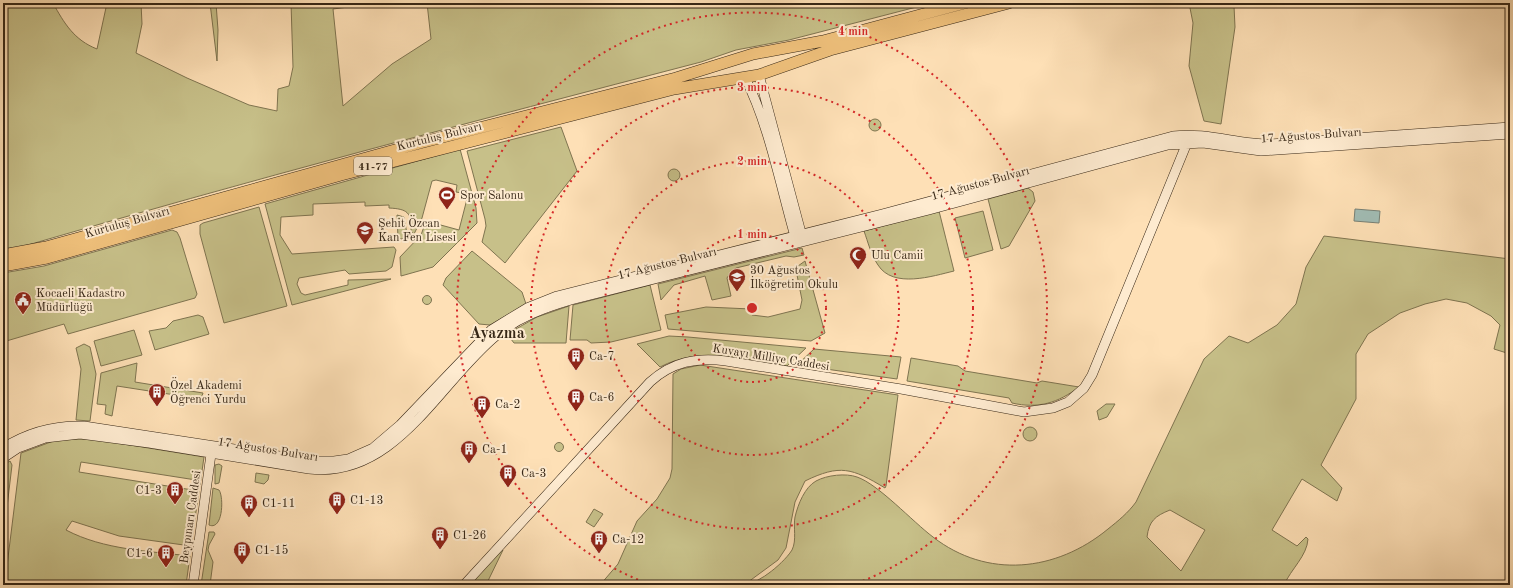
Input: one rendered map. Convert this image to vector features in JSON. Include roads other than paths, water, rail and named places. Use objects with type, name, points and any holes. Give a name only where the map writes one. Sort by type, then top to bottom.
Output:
[{"type":"highway","points":[[965,3],[823,41],[753,54],[740,58],[740,71],[745,78],[830,50],[1009,3]]},
{"type":"highway","points":[[753,54],[759,66],[759,74]]},
{"type":"highway","name":"Kurtuluş Bulvarı","points":[[3,255],[46,247],[420,143],[676,78],[740,58]]},
{"type":"highway","name":"Kurtuluş Bulvarı","points":[[3,266],[47,258],[334,176],[615,104],[688,86],[745,78]]},
{"type":"main road","points":[[759,74],[799,238]]},
{"type":"main road","points":[[745,78],[754,97],[799,238]]},
{"type":"main road","name":"17 Ağustos Bulvarı","points":[[3,458],[18,448],[38,440],[51,436],[73,434],[102,436],[312,461],[334,461],[355,457],[373,448],[400,425],[489,332],[527,308],[557,296],[799,238],[1166,138],[1270,144],[1510,127]]},
{"type":"main road","name":"17 Ağustos Bulvarı","points":[[1188,139],[1262,151],[1510,134]]},
{"type":"main road","name":"Kuvayı Milliye Caddesi","points":[[464,585],[650,382],[663,372],[681,363],[704,359],[726,361],[894,388],[1024,412],[1045,410],[1061,406],[1075,397],[1086,385],[1098,360],[1188,139]]},
{"type":"main road","name":"17 Ağustos Bulvarı","points":[[3,448],[39,431],[78,426],[212,449]]},
{"type":"main road","name":"Beypınarı Caddesi","points":[[193,585],[212,449]]},
{"type":"water","points":[[1355,209],[1380,211],[1379,223],[1354,221]]},
{"type":"place","name":"Spor Salonu","points":[[447,210]]},
{"type":"place","name":"Şehit Özcan Kan Fen Lisesi","points":[[365,245]]},
{"type":"place","name":"Ulu Camii","points":[[858,270]]},
{"type":"place","name":"30 Ağustos İlköğretim Okulu","points":[[737,292]]},
{"type":"place","name":"Kocaeli Kadastro Müdürlüğü","points":[[23,315]]},
{"type":"place","name":"Ca-7","points":[[576,371]]},
{"type":"place","name":"Özel Akademi Öğrenci Yurdu","points":[[157,407]]},
{"type":"place","name":"Ca-6","points":[[576,412]]},
{"type":"place","name":"Ca-2","points":[[482,419]]},
{"type":"place","name":"Ca-1","points":[[469,464]]},
{"type":"place","name":"Ca-3","points":[[508,488]]},
{"type":"place","name":"C1-3","points":[[175,505]]},
{"type":"place","name":"C1-13","points":[[337,515]]},
{"type":"place","name":"C1-11","points":[[249,518]]},
{"type":"place","name":"C1-26","points":[[440,550]]},
{"type":"place","name":"Ca-12","points":[[599,554]]},
{"type":"place","name":"C1-15","points":[[242,565]]},
{"type":"place","name":"C1-6","points":[[166,568]]},
{"type":"district","name":"Ayazma","points":[[497,332]]}]
